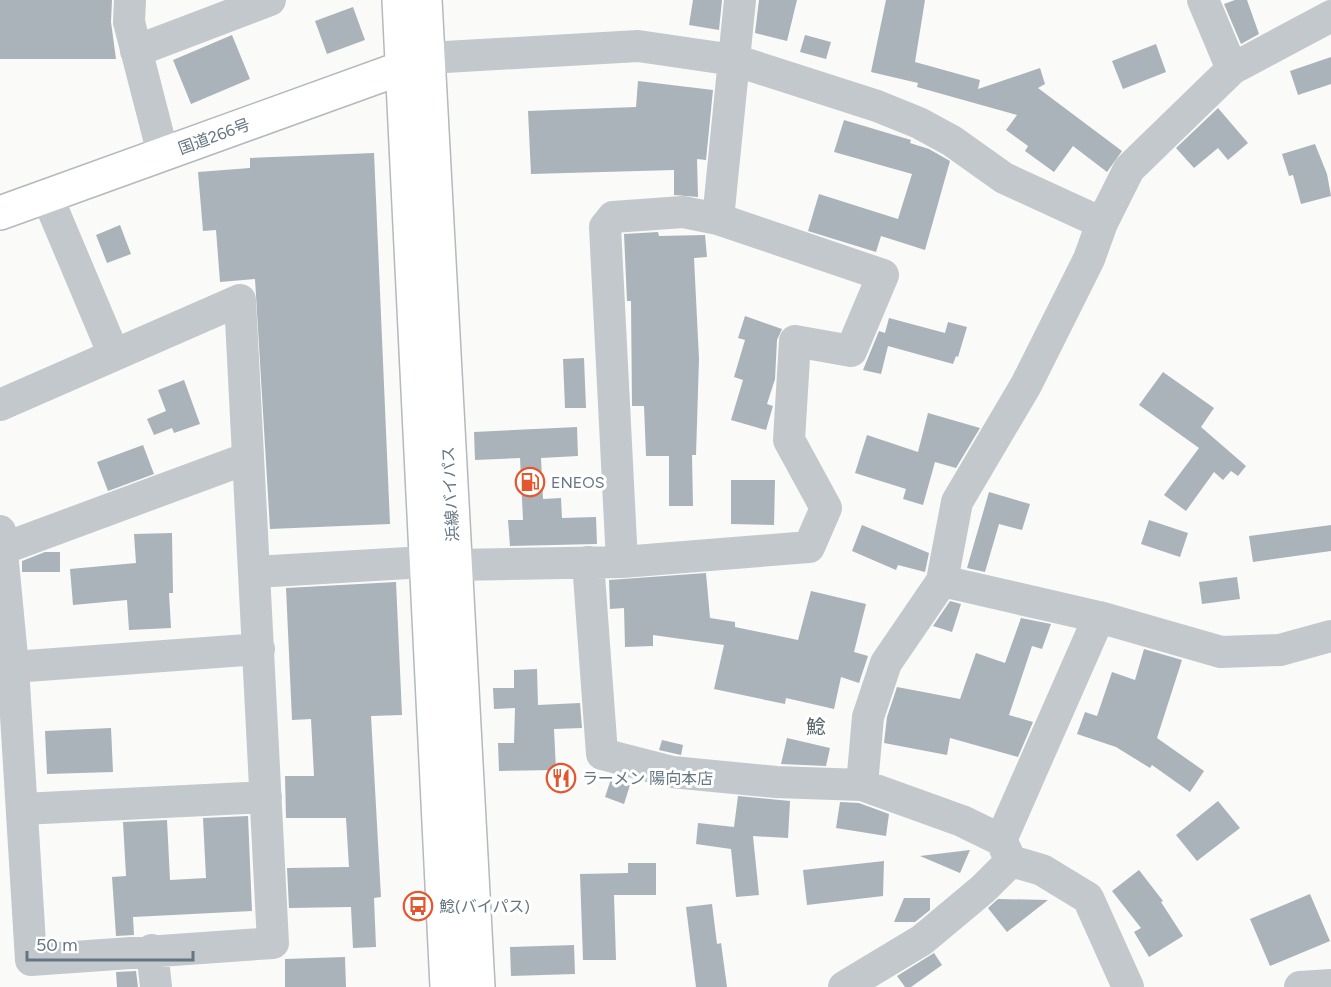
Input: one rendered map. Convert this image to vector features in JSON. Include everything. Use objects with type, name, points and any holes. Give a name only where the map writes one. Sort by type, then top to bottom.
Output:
[{"type":"highway","name":"浜線バイパス","points":[[399,0],[416,63]]},
{"type":"highway","name":"浜線バイパス","points":[[424,0],[416,63],[439,563],[447,987]]},
{"type":"highway","name":"国道266号","points":[[0,213],[416,63]]},
{"type":"highway","name":"浜線バイパス","points":[[439,563],[478,987]]},
{"type":"street","points":[[130,0],[129,22],[163,154]]},
{"type":"street","points":[[136,51],[270,0]]},
{"type":"street","points":[[718,219],[740,0]]},
{"type":"street","points":[[1203,0],[1232,69]]},
{"type":"street","points":[[862,785],[868,717],[886,663],[942,581],[957,502],[1026,385],[1089,259],[1102,223],[1129,169],[1232,69],[1331,16]]},
{"type":"street","points":[[416,63],[638,46],[734,60],[877,106],[919,123],[952,141],[1004,178],[1102,223]]},
{"type":"street","points":[[47,196],[114,355]]},
{"type":"street","points":[[255,572],[439,563],[622,562],[809,547],[826,508],[789,440],[795,341],[851,351],[883,275],[718,219],[683,212],[613,216],[605,227],[622,562]]},
{"type":"street","points":[[0,405],[240,300],[260,649],[273,943],[31,960],[13,667],[3,595],[1,540],[248,458]]},
{"type":"street","points":[[588,562],[602,754],[672,772],[776,782],[862,785],[962,821],[1006,850],[1088,898],[1128,987]]},
{"type":"street","points":[[942,581],[1099,617],[1221,652],[1281,650],[1331,636]]},
{"type":"street","points":[[844,987],[922,940],[983,889],[1006,850],[1099,617]]},
{"type":"street","points":[[13,667],[260,649]]},
{"type":"street","points":[[22,809],[266,797]]},
{"type":"street","points":[[152,950],[156,987]]},
{"type":"street","points":[[1300,987],[1331,985]]},
{"type":"building","points":[[0,0],[112,0],[111,22],[116,59],[0,59]]},
{"type":"building","points":[[693,0],[722,0],[719,30],[689,25]]},
{"type":"building","points":[[759,0],[797,0],[787,41],[755,33]]},
{"type":"building","points":[[886,0],[925,0],[915,62],[980,80],[978,89],[1040,68],[1045,84],[1038,88],[1122,151],[1107,172],[1073,146],[1054,172],[1025,151],[1028,146],[1006,130],[1017,115],[917,87],[918,83],[871,72]]},
{"type":"building","points":[[1235,0],[1247,0],[1259,34],[1241,44],[1224,4]]},
{"type":"building","points":[[353,7],[365,40],[327,54],[315,21]]},
{"type":"building","points":[[232,35],[250,79],[191,104],[173,60]]},
{"type":"building","points":[[805,35],[831,42],[826,59],[800,52]]},
{"type":"building","points":[[1156,44],[1166,72],[1123,89],[1112,61]]},
{"type":"building","points":[[1331,57],[1331,84],[1298,95],[1290,71]]},
{"type":"building","points":[[638,81],[713,90],[706,160],[697,159],[698,197],[674,195],[674,170],[531,174],[528,111],[636,107]]},
{"type":"building","points":[[1218,108],[1248,143],[1228,160],[1218,148],[1194,168],[1176,148]]},
{"type":"building","points":[[844,120],[911,140],[910,143],[929,149],[950,161],[925,250],[881,236],[876,252],[808,231],[819,194],[898,219],[912,174],[834,152]]},
{"type":"building","points":[[1315,144],[1327,174],[1331,196],[1301,204],[1293,175],[1289,176],[1282,154]]},
{"type":"building","points":[[374,153],[390,524],[270,529],[255,279],[220,282],[216,230],[203,231],[198,172],[250,168],[250,158]]},
{"type":"building","points":[[120,225],[131,254],[107,263],[96,235]]},
{"type":"building","points":[[658,232],[659,236],[705,235],[707,257],[694,258],[699,359],[696,455],[692,455],[693,506],[669,506],[669,456],[646,456],[644,406],[632,406],[631,301],[627,301],[624,234]]},
{"type":"building","points":[[745,316],[782,329],[777,340],[775,379],[767,404],[773,406],[766,430],[731,420],[743,380],[734,377],[745,340],[738,338]]},
{"type":"building","points":[[889,318],[945,333],[948,322],[967,327],[958,357],[956,356],[953,364],[888,346],[881,374],[863,370],[879,331],[885,333]]},
{"type":"building","points":[[584,358],[586,408],[565,408],[563,359]]},
{"type":"building","points":[[1163,372],[1214,408],[1201,427],[1246,466],[1238,476],[1231,471],[1223,480],[1214,472],[1186,511],[1164,495],[1199,448],[1139,405]]},
{"type":"building","points":[[184,380],[200,424],[174,433],[172,428],[154,435],[147,419],[166,411],[158,390]]},
{"type":"building","points":[[928,413],[980,428],[956,468],[935,462],[923,505],[903,499],[906,489],[855,473],[867,435],[918,452]]},
{"type":"building","points":[[577,427],[578,456],[541,458],[543,499],[561,498],[562,518],[596,517],[597,544],[510,546],[508,520],[523,520],[520,458],[475,460],[474,432]]},
{"type":"building","points":[[143,445],[154,474],[108,491],[97,462]]},
{"type":"building","points":[[731,480],[775,480],[774,525],[731,524]]},
{"type":"building","points":[[989,492],[1030,504],[1022,530],[999,524],[985,572],[967,568]]},
{"type":"building","points":[[1149,520],[1188,533],[1180,557],[1141,544]]},
{"type":"building","points":[[862,525],[929,553],[925,572],[898,565],[896,570],[852,551]]},
{"type":"building","points":[[1331,525],[1331,551],[1253,562],[1249,536]]},
{"type":"building","points":[[172,533],[173,593],[169,593],[171,628],[129,630],[127,600],[73,605],[70,569],[136,563],[134,534]]},
{"type":"building","points":[[45,552],[60,552],[60,572],[22,572],[22,561]]},
{"type":"building","points":[[706,573],[710,618],[735,622],[735,627],[798,640],[811,591],[866,604],[854,652],[868,656],[859,683],[841,677],[834,709],[786,698],[785,704],[714,689],[724,645],[653,635],[653,646],[625,647],[624,608],[610,609],[609,580]]},
{"type":"building","points":[[1237,577],[1240,599],[1202,604],[1199,582]]},
{"type":"building","points":[[396,582],[402,715],[371,716],[381,897],[374,898],[376,947],[353,948],[351,907],[289,908],[287,868],[349,867],[346,818],[286,818],[285,776],[314,776],[311,719],[292,720],[286,588]]},
{"type":"building","points":[[950,601],[961,604],[952,632],[933,626]]},
{"type":"building","points":[[1021,618],[1051,624],[1042,649],[1032,646],[1009,715],[1033,722],[1018,757],[950,738],[947,755],[884,743],[887,717],[897,687],[960,699],[976,653],[1005,663]]},
{"type":"building","points":[[1144,649],[1182,660],[1157,738],[1204,771],[1190,792],[1152,765],[1150,768],[1116,747],[1077,734],[1085,712],[1097,716],[1112,672],[1135,680]]},
{"type":"building","points":[[537,669],[538,705],[580,703],[582,728],[554,729],[556,770],[499,771],[498,743],[514,743],[515,708],[494,709],[493,688],[514,688],[514,670]]},
{"type":"building","points":[[111,728],[113,772],[47,774],[45,731]]},
{"type":"building","points":[[787,738],[830,748],[826,766],[781,764]]},
{"type":"building","points":[[662,740],[683,745],[681,755],[659,750]]},
{"type":"building","points":[[611,779],[630,785],[624,804],[605,797]]},
{"type":"building","points":[[738,796],[790,801],[788,838],[753,836],[759,895],[736,897],[731,849],[696,844],[698,823],[734,827]]},
{"type":"building","points":[[1218,801],[1240,828],[1197,861],[1176,835]]},
{"type":"building","points":[[840,802],[859,803],[889,814],[886,836],[836,828]]},
{"type":"building","points":[[248,816],[252,911],[133,917],[134,935],[116,936],[112,877],[126,876],[123,822],[167,820],[170,880],[206,878],[203,818]]},
{"type":"building","points":[[970,850],[960,873],[920,856]]},
{"type":"building","points":[[884,861],[883,896],[807,905],[803,870]]},
{"type":"building","points":[[628,863],[656,863],[656,895],[614,895],[616,960],[583,960],[580,874],[628,873]]},
{"type":"building","points":[[1139,870],[1163,901],[1161,902],[1183,936],[1149,957],[1134,932],[1141,928],[1112,891]]},
{"type":"building","points":[[1310,894],[1330,941],[1270,966],[1250,919]]},
{"type":"building","points":[[904,898],[930,898],[930,910],[915,922],[894,922]]},
{"type":"building","points":[[998,899],[1048,900],[1007,932],[988,908]]},
{"type":"building","points":[[712,904],[717,944],[721,943],[727,987],[696,987],[686,907]]},
{"type":"building","points":[[574,945],[575,974],[511,976],[510,947]]},
{"type":"building","points":[[934,953],[942,965],[911,987],[905,987],[897,976]]},
{"type":"building","points":[[345,957],[346,987],[285,987],[285,959]]},
{"type":"building","points":[[136,971],[138,987],[117,987],[116,972]]},
{"type":"place","name":"ENEOS","points":[[530,482]]},
{"type":"place","name":"ラーメン 陽向本店","points":[[561,778]]},
{"type":"place","name":"鯰(バイパス)","points":[[418,906]]},
{"type":"district","name":"鯰","points":[[816,727]]}]
